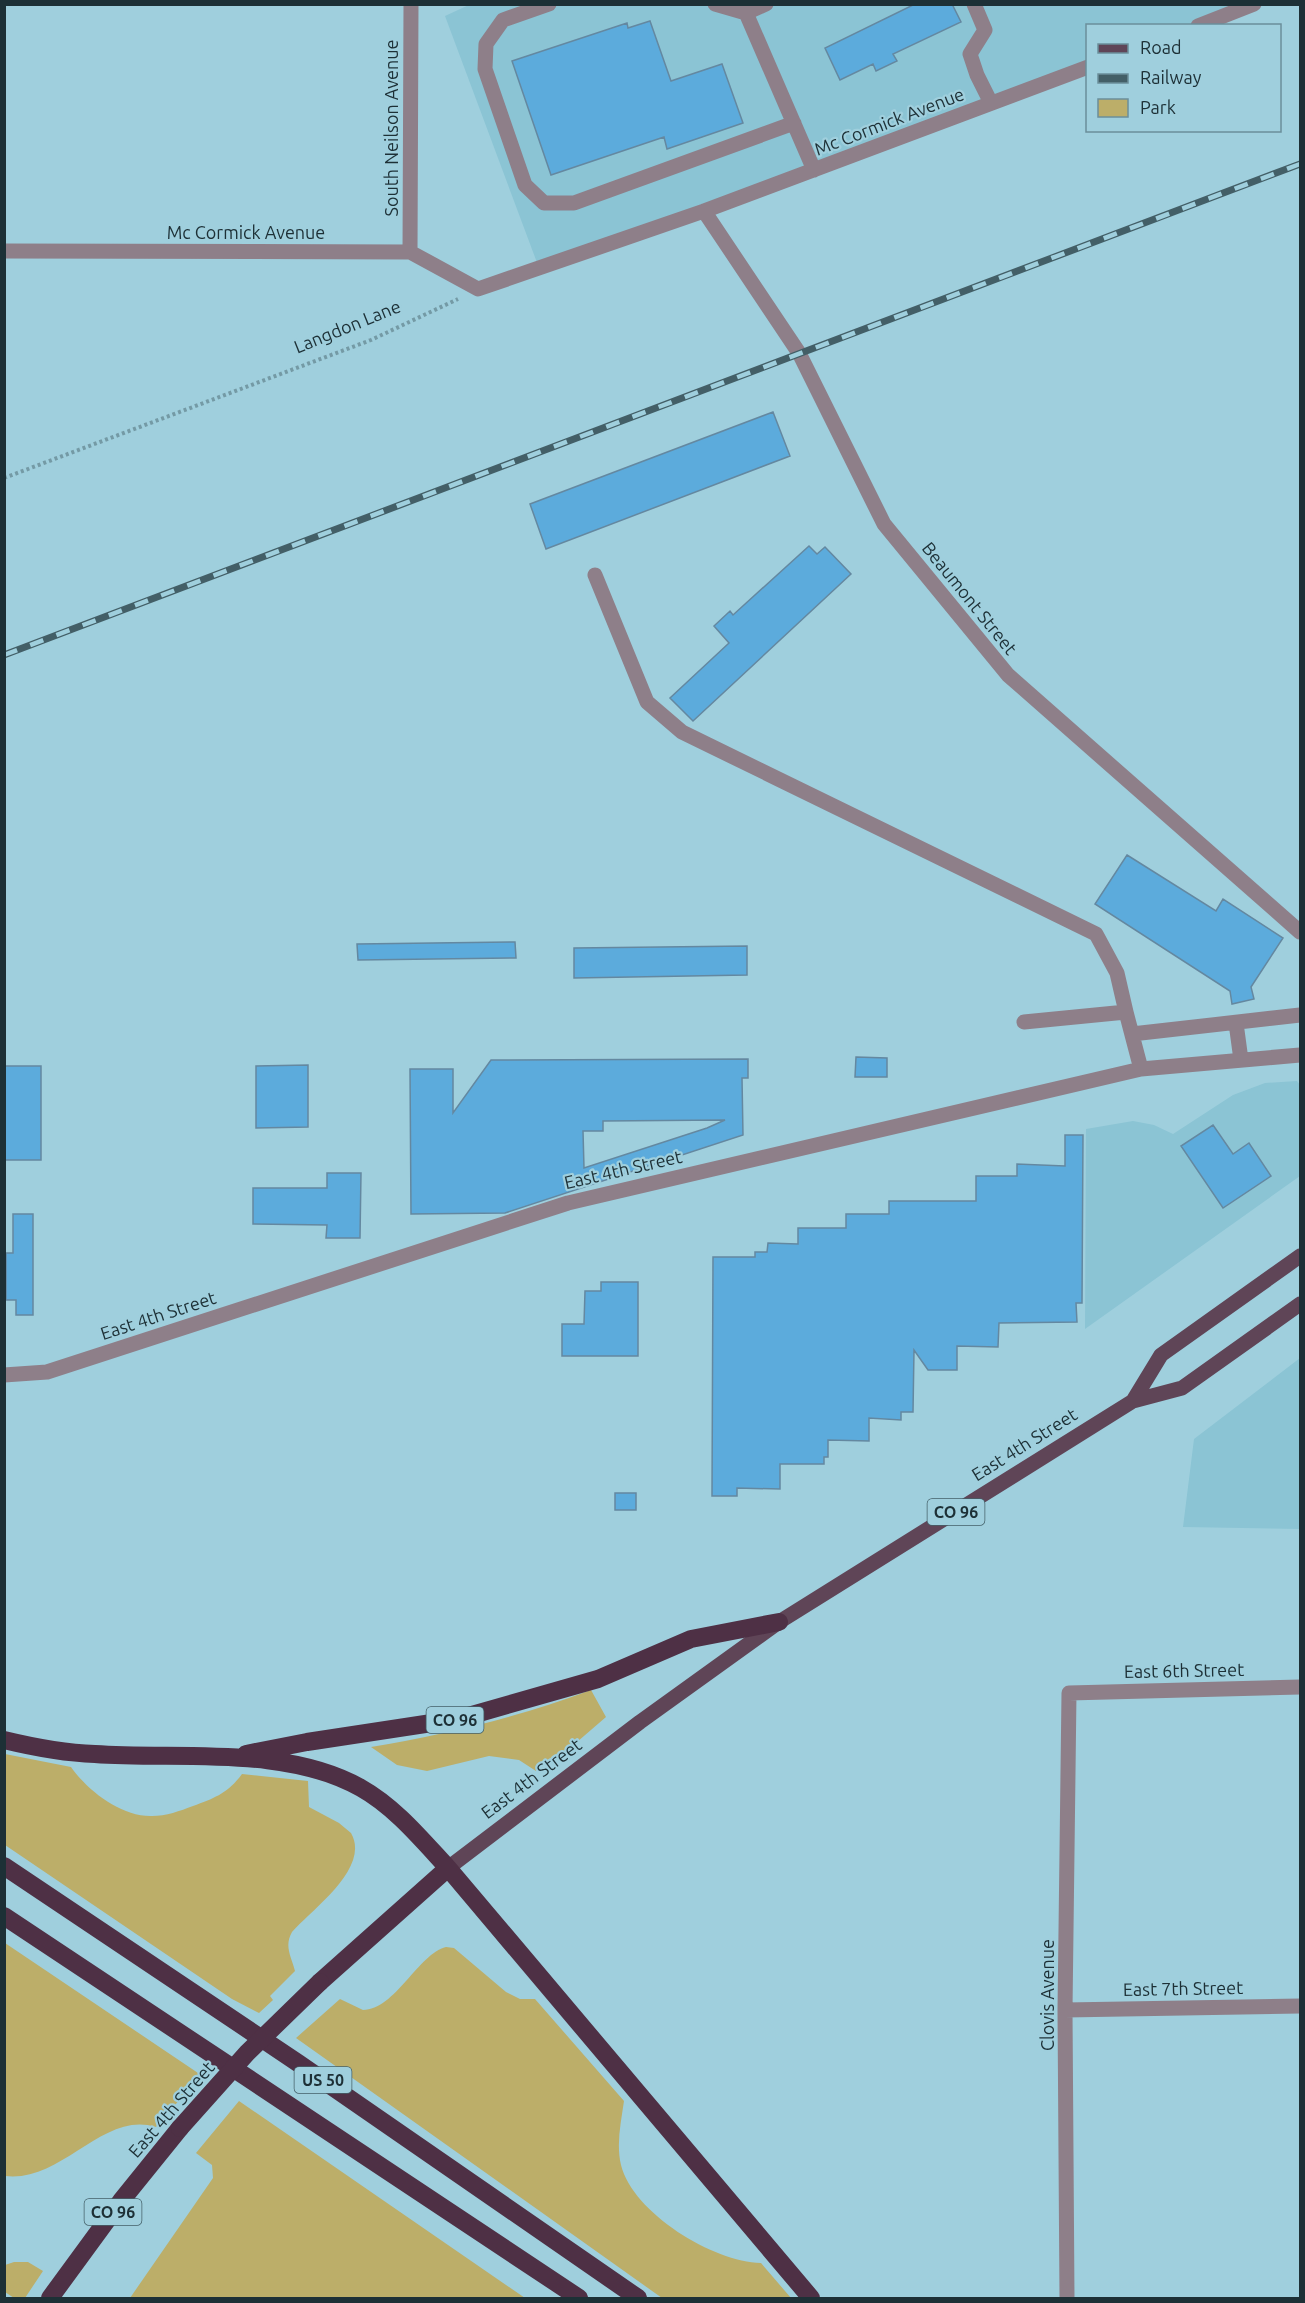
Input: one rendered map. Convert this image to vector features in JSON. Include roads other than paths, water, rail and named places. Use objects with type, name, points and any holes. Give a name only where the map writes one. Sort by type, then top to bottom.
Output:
[{"type":"highway","name":"CO 96","points":[[4,1740],[93,1754],[227,1758],[307,1742],[458,1719],[598,1679],[691,1639],[779,1622]]},
{"type":"highway","points":[[227,1758],[280,1762],[317,1770],[362,1788],[400,1819],[448,1868],[811,2298]]},
{"type":"highway","name":"US 50","points":[[4,1866],[298,2063],[638,2298]]},
{"type":"highway","name":"East 4th Street","points":[[50,2298],[121,2201],[180,2128],[247,2054],[320,1982],[448,1868]]},
{"type":"highway","name":"US 50","points":[[4,1916],[579,2298]]},
{"type":"main road","name":"East 4th Street","points":[[1132,1401],[1161,1354],[1300,1256]]},
{"type":"main road","name":"East 4th Street","points":[[448,1868],[640,1722],[779,1622],[1132,1401],[1182,1388],[1300,1304]]},
{"type":"street","name":"South Neilson Avenue","points":[[410,252],[411,4]]},
{"type":"street","points":[[549,4],[503,20],[486,44],[484,69],[525,186],[544,203],[574,203],[794,123]]},
{"type":"street","points":[[715,4],[746,13],[766,4]]},
{"type":"street","points":[[974,4],[985,30],[970,54],[977,75],[991,103]]},
{"type":"street","points":[[1202,24],[1254,4]]},
{"type":"street","points":[[746,13],[814,170]]},
{"type":"street","name":"Mc Cormick Avenue","points":[[4,251],[410,252],[478,290],[704,212],[1086,68]]},
{"type":"street","name":"Beaumont Street","points":[[704,212],[799,353],[885,524],[1008,675],[1300,932]]},
{"type":"street","points":[[595,575],[647,702],[682,732],[1096,934],[1117,973],[1141,1069]]},
{"type":"street","points":[[1024,1022],[1126,1012]]},
{"type":"street","points":[[1132,1034],[1300,1015]]},
{"type":"street","points":[[1236,1023],[1241,1060]]},
{"type":"street","name":"East 4th Street","points":[[4,1375],[47,1372],[567,1203],[1141,1069],[1300,1055]]},
{"type":"street","name":"East 6th Street","points":[[1069,1693],[1300,1687]]},
{"type":"street","name":"Clovis Avenue","points":[[1067,2298],[1065,2010],[1069,1693]]},
{"type":"street","name":"East 7th Street","points":[[1065,2010],[1300,2006]]},
{"type":"railway","points":[[4,655],[1300,164]]}]
